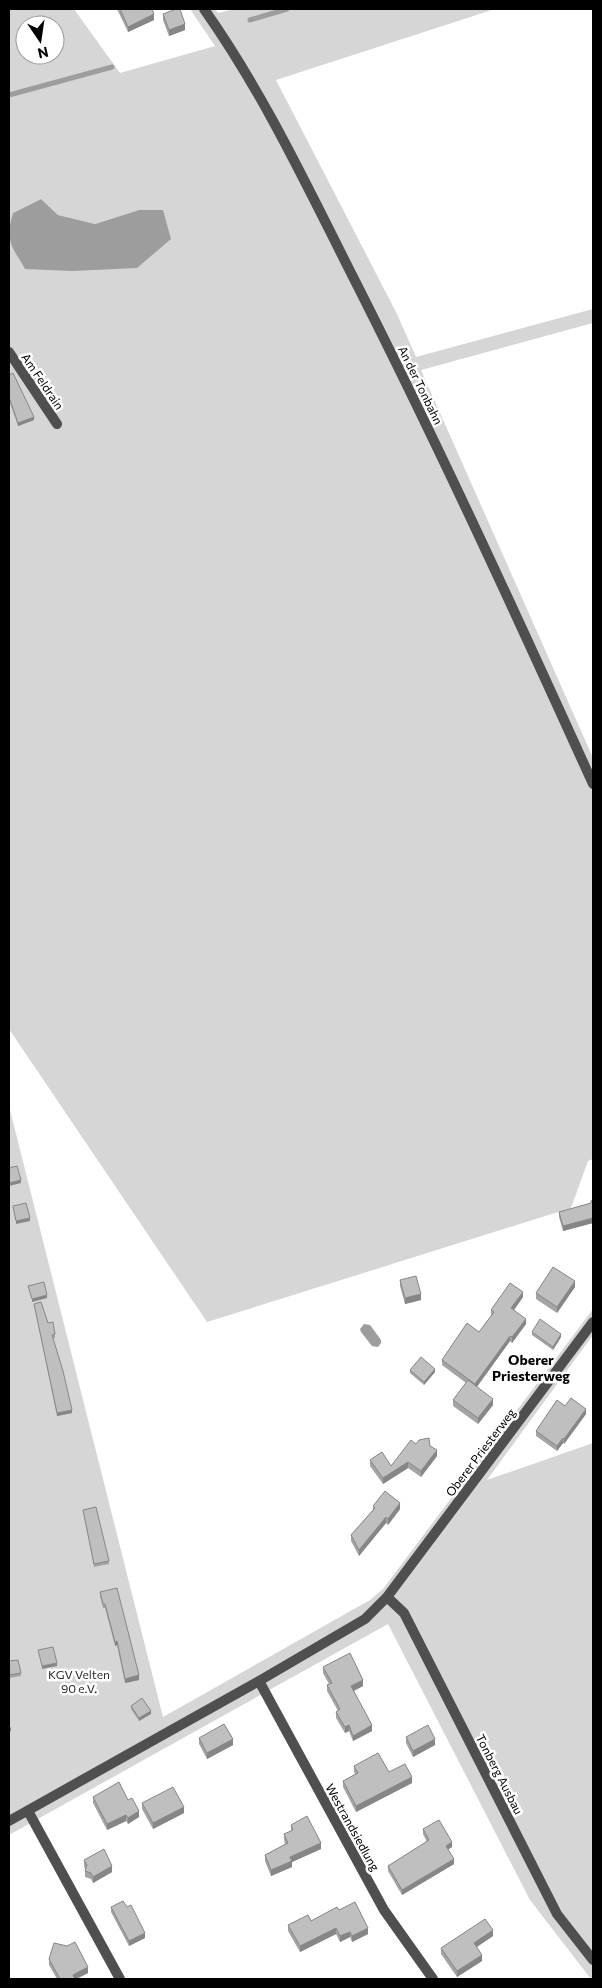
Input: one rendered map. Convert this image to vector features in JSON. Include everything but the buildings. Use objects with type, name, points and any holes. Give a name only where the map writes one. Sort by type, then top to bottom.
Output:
[{"type":"street","name":"An der Tonbahn","points":[[204,9],[219,30],[277,128],[401,370],[593,784]]},
{"type":"street","name":"Am Feldrain","points":[[9,352],[57,424]]},
{"type":"street","name":"Oberer Priesterweg","points":[[388,1597],[593,1322]]},
{"type":"street","points":[[9,1821],[259,1681],[365,1619],[388,1597]]},
{"type":"street","name":"Tonberg Ausbau","points":[[388,1597],[404,1613],[557,1914],[593,1960]]},
{"type":"street","name":"Westrandsiedlung","points":[[259,1681],[384,1910],[433,1979]]},
{"type":"street","points":[[28,1811],[120,1979]]},
{"type":"green space","points":[[9,9],[74,9],[120,73],[215,46],[190,9],[215,9],[218,13],[234,9],[495,9],[276,80],[397,314],[416,357],[593,309],[593,323],[421,370],[593,758],[593,1159],[588,1161],[571,1208],[207,1322],[9,1029],[9,240],[25,269],[139,210],[95,224],[58,215],[41,199],[13,213],[9,226]]},
{"type":"green space","name":"KGV Velten 90 e.V.","points":[[9,1106],[163,1717],[370,1600],[383,1589],[593,1309],[593,1335],[487,1480],[593,1443],[593,1979],[591,1979],[530,1900],[388,1624],[9,1835]]},
{"type":"shaded area","points":[[41,199],[58,215],[95,224],[139,210],[163,210],[171,239],[137,268],[72,271],[25,269],[13,249],[9,237],[10,223],[13,213]]},
{"type":"shaded area","points":[[364,1324],[370,1325],[381,1340],[378,1347],[372,1346],[361,1332],[360,1329]]},
{"type":"waterway","points":[[250,20],[287,9]]},
{"type":"waterway","points":[[9,95],[112,67]]},
{"type":"district","name":"Oberer Priesterweg","points":[[531,1368]]}]
